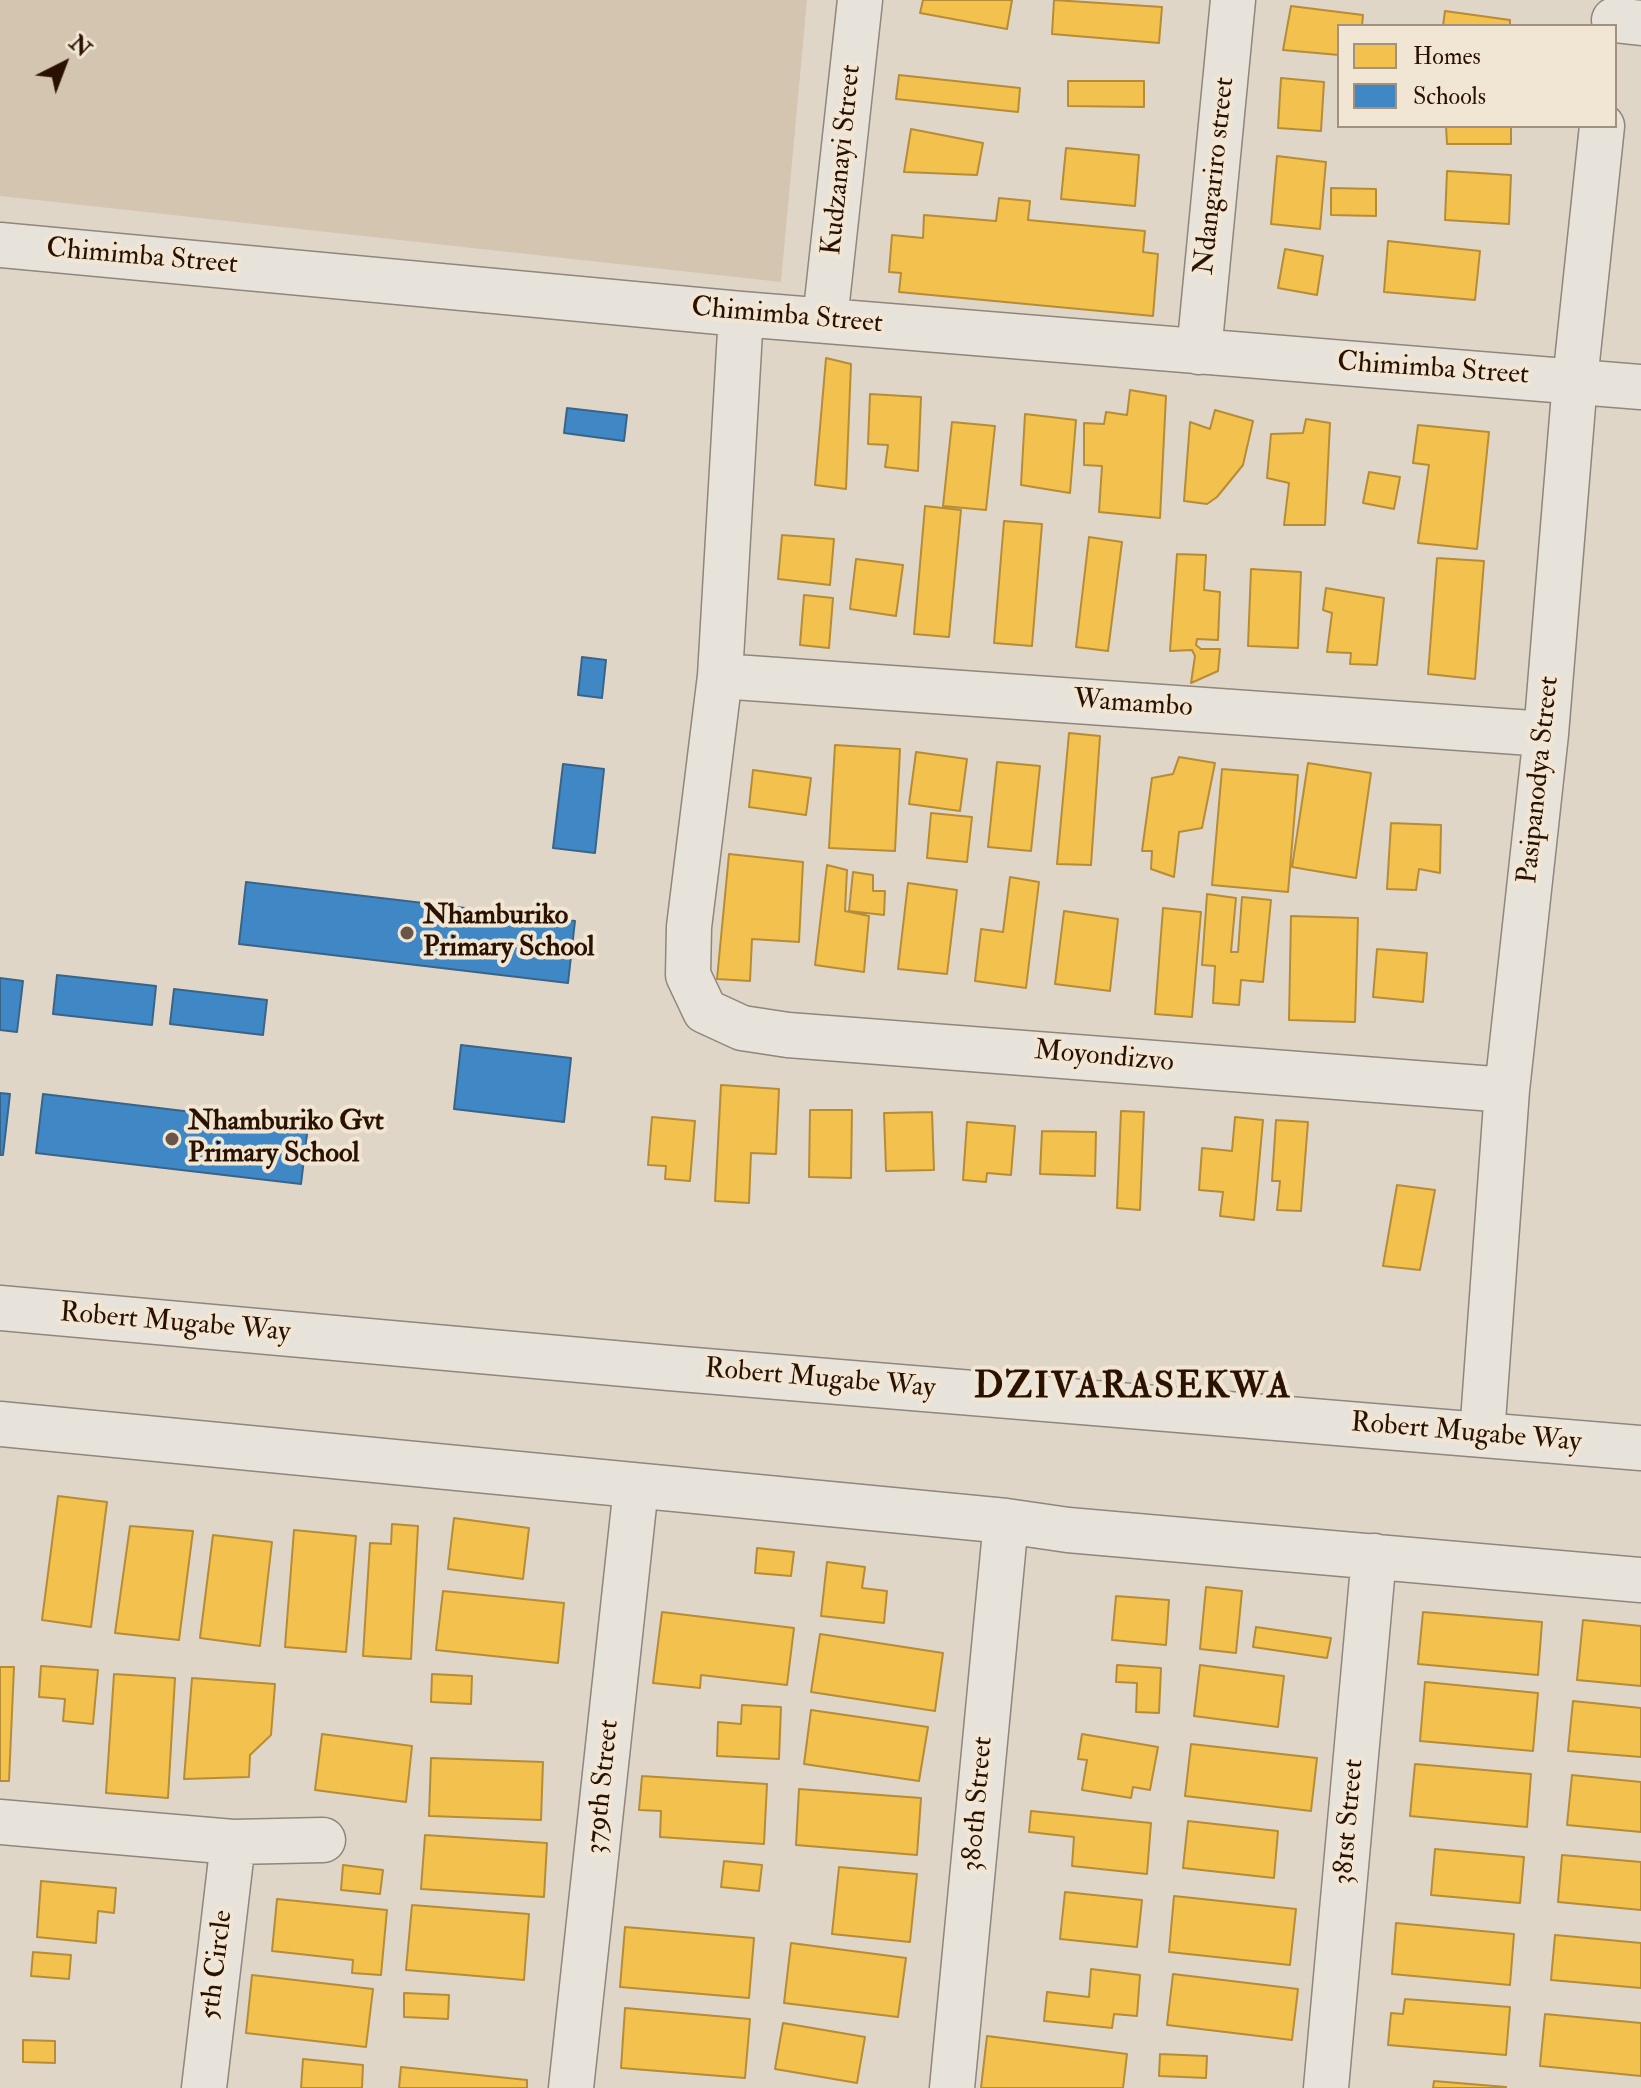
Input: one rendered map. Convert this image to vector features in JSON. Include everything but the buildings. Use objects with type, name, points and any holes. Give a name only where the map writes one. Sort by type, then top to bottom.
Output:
[{"type":"street","name":"Kudzanayi Street","points":[[825,320],[860,0]]},
{"type":"street","name":"Ndangariro street","points":[[1199,352],[1233,0]]},
{"type":"street","name":"Pasipanodya Street","points":[[1482,1435],[1507,1090],[1546,734],[1575,381],[1602,128]]},
{"type":"street","name":"Chimimba Street","points":[[0,245],[741,314],[1641,387]]},
{"type":"street","points":[[720,676],[741,314]]},
{"type":"street","name":"Wamambo","points":[[720,676],[1546,734]]},
{"type":"street","name":"Moyondizvo","points":[[720,676],[689,927],[688,975],[705,1011],[742,1028],[788,1035],[1507,1090]]},
{"type":"street","name":"Robert Mugabe Way","points":[[0,1308],[685,1369],[1641,1448]]},
{"type":"street","points":[[0,1424],[1006,1521],[1068,1530],[1641,1580]]},
{"type":"street","name":"379th Street","points":[[571,2088],[636,1487]]},
{"type":"street","name":"380th Street","points":[[952,2088],[1006,1521]]},
{"type":"street","name":"381st Street","points":[[1326,2088],[1374,1556]]},
{"type":"street","points":[[0,1822],[233,1842],[323,1840]]},
{"type":"street","name":"5th Circle","points":[[204,2088],[233,1842]]},
{"type":"shaded area","points":[[0,0],[807,0],[781,282],[0,196]]},
{"type":"place","name":"Nhamburiko Primary School","points":[[407,933]]},
{"type":"place","name":"Nhamburiko Gvt Primary School","points":[[172,1139]]},
{"type":"district","name":"DZIVARASEKWA","points":[[1133,1389]]}]
